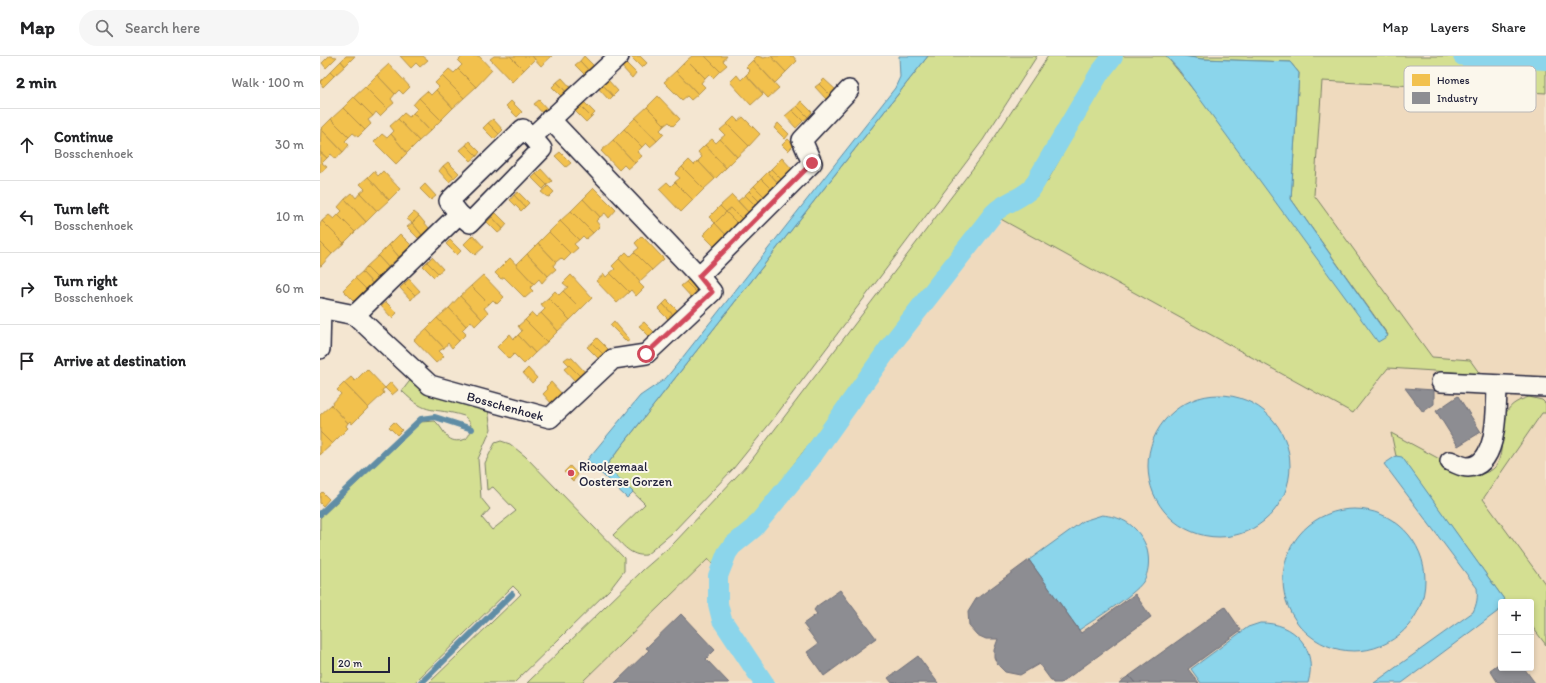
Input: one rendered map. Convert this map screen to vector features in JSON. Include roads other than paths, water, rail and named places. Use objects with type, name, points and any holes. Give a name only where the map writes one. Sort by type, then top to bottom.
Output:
[{"type":"street","points":[[532,137],[619,56]]},
{"type":"street","points":[[699,276],[812,163],[802,140],[849,90]]},
{"type":"street","name":"Bosschenhoek","points":[[355,315],[430,385],[550,418],[613,359],[646,354],[712,292],[699,276],[550,119]]},
{"type":"street","points":[[523,129],[542,149],[470,223],[459,214],[449,200],[523,129]]},
{"type":"street","points":[[320,349],[320,308],[355,315],[459,214]]},
{"type":"street","points":[[1441,382],[1546,387]]},
{"type":"street","points":[[1450,461],[1469,467],[1478,464],[1486,456],[1494,433],[1497,385]]},
{"type":"water","points":[[899,56],[928,56],[606,466],[633,492],[627,498],[587,460],[640,396],[665,379],[671,372],[895,88],[900,77]]},
{"type":"water","points":[[1166,56],[1183,56],[1202,59],[1290,62],[1299,73],[1291,199],[1388,336],[1378,342],[1178,69]]},
{"type":"water","points":[[1219,395],[1239,398],[1246,401],[1264,411],[1274,421],[1287,446],[1290,466],[1287,486],[1284,493],[1274,511],[1264,521],[1239,534],[1219,537],[1199,534],[1192,531],[1174,521],[1164,511],[1151,486],[1148,466],[1151,446],[1154,439],[1164,421],[1174,411],[1199,398]]},
{"type":"water","points":[[1396,456],[1402,457],[1504,599],[1498,599],[1498,611],[1402,683],[1374,683],[1473,612],[1477,597],[1477,588],[1384,464]]},
{"type":"water","points":[[1354,509],[1374,512],[1381,515],[1399,525],[1409,535],[1422,560],[1425,580],[1422,600],[1419,607],[1409,625],[1399,635],[1374,648],[1354,651],[1334,648],[1327,645],[1309,635],[1299,625],[1286,600],[1283,580],[1286,560],[1289,553],[1299,535],[1309,525],[1334,512]]},
{"type":"water","points":[[1102,515],[1125,521],[1138,532],[1147,548],[1148,566],[1146,577],[1138,588],[1131,594],[1079,630],[1029,560],[1083,521]]},
{"type":"water","points":[[1260,623],[1284,627],[1301,640],[1310,659],[1308,683],[1201,683],[1191,669],[1248,627]]},
{"type":"waterway","points":[[764,683],[722,620],[718,604],[718,576],[727,553],[732,546],[754,528],[810,459],[891,345],[994,213],[1032,188],[1099,74],[1113,56]]},
{"type":"waterway","points":[[1463,56],[1546,60]]},
{"type":"waterway","points":[[320,514],[421,419],[435,417],[472,429]]},
{"type":"waterway","points":[[421,683],[512,594]]},
{"type":"place","name":"Rioolgemaal Oosterse Gorzen","points":[[571,473]]}]
